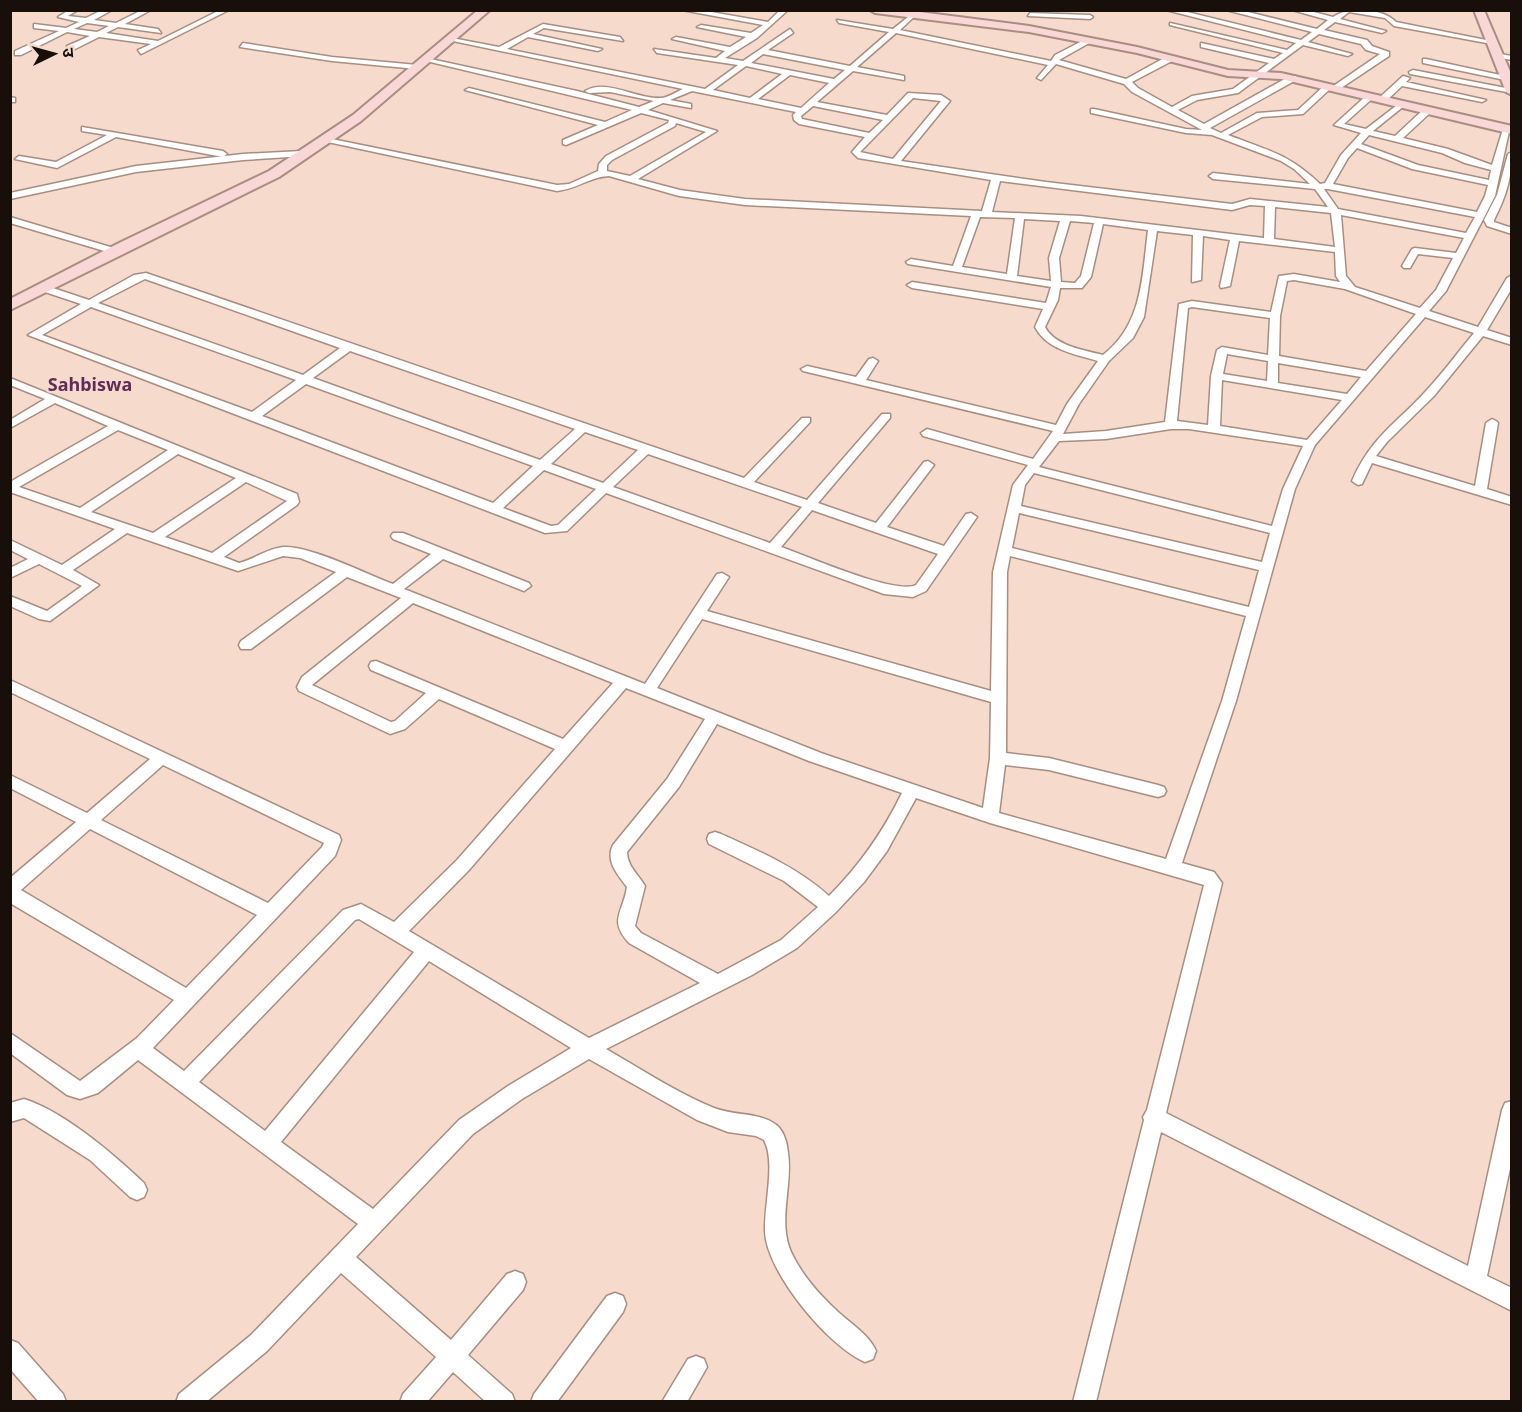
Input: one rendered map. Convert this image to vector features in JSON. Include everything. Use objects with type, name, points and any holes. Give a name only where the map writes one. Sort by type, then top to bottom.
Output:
[{"type":"street","points":[[75,10],[62,17],[158,32]]},
{"type":"street","points":[[18,53],[110,10]]},
{"type":"street","points":[[70,48],[148,10]]},
{"type":"street","points":[[141,52],[226,10]]},
{"type":"street","points":[[10,305],[114,251],[274,174],[302,154],[327,141],[452,40],[485,10]]},
{"type":"street","points":[[685,10],[769,24]]},
{"type":"street","points":[[770,10],[784,11]]},
{"type":"street","points":[[875,10],[1029,29],[1084,39],[1228,73],[1293,78],[1509,130],[1495,168],[1503,187]]},
{"type":"street","points":[[1168,10],[1348,54]]},
{"type":"street","points":[[1094,111],[1186,131],[1218,135],[1260,115],[1300,112],[1332,88],[1386,54],[1369,48],[1364,42],[1229,10]]},
{"type":"street","points":[[1295,10],[1317,13],[1334,20],[1382,31]]},
{"type":"street","points":[[1173,110],[1195,98],[1228,94],[1260,75],[1288,52],[1349,10],[1387,16],[1395,10]]},
{"type":"street","points":[[1479,10],[1509,86]]},
{"type":"street","points":[[720,59],[754,36],[784,11]]},
{"type":"street","points":[[1029,29],[1029,13],[1091,14],[1084,39],[1051,65],[1041,78]]},
{"type":"street","points":[[871,136],[802,122],[797,118],[801,110],[913,15]]},
{"type":"street","points":[[1387,16],[1394,24],[1492,42]]},
{"type":"street","points":[[839,21],[896,31],[1127,82],[1135,90],[1218,135],[1284,159],[1323,187],[1335,211],[1338,223],[1341,276],[1348,286]]},
{"type":"street","points":[[1172,24],[1288,52]]},
{"type":"street","points":[[37,26],[159,43]]},
{"type":"street","points":[[500,50],[540,27],[547,26],[620,39]]},
{"type":"street","points":[[701,27],[754,36]]},
{"type":"street","points":[[834,29],[845,31]]},
{"type":"street","points":[[602,173],[603,164],[609,158],[672,124],[688,110],[688,106],[790,32]]},
{"type":"street","points":[[526,35],[598,49]]},
{"type":"street","points":[[877,37],[899,41]]},
{"type":"street","points":[[676,39],[733,50]]},
{"type":"street","points":[[452,40],[801,110]]},
{"type":"street","points":[[243,45],[332,59],[421,64],[577,93],[713,131],[631,179]]},
{"type":"street","points":[[1204,45],[1276,62]]},
{"type":"street","points":[[657,51],[705,60],[720,59],[835,82]]},
{"type":"street","points":[[761,51],[900,78]]},
{"type":"street","points":[[1382,100],[1433,54]]},
{"type":"street","points":[[1497,55],[1512,58]]},
{"type":"street","points":[[981,57],[1051,65]]},
{"type":"street","points":[[1127,82],[1168,59]]},
{"type":"street","points":[[1426,61],[1509,86]]},
{"type":"street","points":[[1413,72],[1509,86]]},
{"type":"street","points":[[752,100],[788,73]]},
{"type":"street","points":[[1205,128],[1293,78]]},
{"type":"street","points":[[1400,83],[1482,100]]},
{"type":"street","points":[[566,142],[689,89]]},
{"type":"street","points":[[469,90],[606,125]]},
{"type":"street","points":[[553,95],[563,90]]},
{"type":"street","points":[[577,93],[610,90],[688,106]]},
{"type":"street","points":[[894,163],[946,99],[923,94],[911,95],[887,118],[856,152],[857,154],[894,163],[996,179],[1232,207],[1250,202],[1335,211],[1469,236]]},
{"type":"street","points":[[1370,97],[1338,123],[1366,133],[1445,152],[1495,168]]},
{"type":"street","points":[[535,106],[544,100]]},
{"type":"street","points":[[811,103],[887,118]]},
{"type":"street","points":[[1323,187],[1344,157],[1366,133],[1401,104]]},
{"type":"street","points":[[1396,140],[1428,110]]},
{"type":"street","points":[[85,129],[243,157]]},
{"type":"street","points":[[19,159],[57,165],[114,135]]},
{"type":"street","points":[[327,141],[557,188],[571,187],[602,173],[679,193],[745,202],[1065,218],[1339,250]]},
{"type":"street","points":[[1355,145],[1415,167],[1503,187]]},
{"type":"street","points":[[10,196],[126,171],[243,157],[302,154]]},
{"type":"street","points":[[1510,160],[1503,187],[1489,220],[1490,224],[1512,231]]},
{"type":"street","points":[[1213,176],[1323,187],[1480,215]]},
{"type":"street","points":[[956,270],[996,179]]},
{"type":"street","points":[[1172,867],[1229,701],[1289,489],[1311,444],[1369,375],[1426,315],[1490,196],[1503,187]]},
{"type":"street","points":[[1269,241],[1270,204]]},
{"type":"street","points":[[1012,278],[1020,217]]},
{"type":"street","points":[[1065,218],[1054,258],[1056,285],[1040,327],[1042,335],[1050,341],[1105,359]]},
{"type":"street","points":[[10,220],[114,251]]},
{"type":"street","points":[[911,262],[1070,287],[1083,283],[1086,278],[1099,221]]},
{"type":"street","points":[[990,817],[998,758],[1000,572],[1019,484],[1057,434],[1105,359],[1129,336],[1139,317],[1153,228]]},
{"type":"street","points":[[1196,280],[1198,233]]},
{"type":"street","points":[[1225,286],[1235,237]]},
{"type":"street","points":[[1407,266],[1415,250],[1458,256]]},
{"type":"street","points":[[646,449],[556,530],[550,530],[33,335],[138,278],[146,276],[947,552]]},
{"type":"street","points":[[1272,384],[1275,316],[1283,278],[1294,277],[1348,286],[1362,294],[1512,342]]},
{"type":"street","points":[[1358,481],[1368,458],[1383,439],[1430,394],[1480,333],[1512,278]]},
{"type":"street","points":[[912,285],[1049,307]]},
{"type":"street","points":[[43,288],[305,378],[901,593],[913,592],[921,588],[971,517]]},
{"type":"street","points":[[1171,425],[1183,306],[1192,304],[1275,316]]},
{"type":"street","points":[[253,417],[349,347]]},
{"type":"street","points":[[1214,428],[1217,375],[1222,350],[1369,375]]},
{"type":"street","points":[[859,382],[873,362]]},
{"type":"street","points":[[807,369],[1057,434],[1106,435],[1171,425],[1214,428],[1311,444]]},
{"type":"street","points":[[1217,375],[1350,398]]},
{"type":"street","points":[[10,381],[293,496],[293,502],[213,559]]},
{"type":"street","points":[[10,425],[54,399]]},
{"type":"street","points":[[773,548],[886,416]]},
{"type":"street","points":[[746,483],[806,420]]},
{"type":"street","points":[[1480,492],[1492,423]]},
{"type":"street","points":[[10,487],[118,425]]},
{"type":"street","points":[[494,508],[584,427]]},
{"type":"street","points":[[927,433],[1033,466],[1277,531]]},
{"type":"street","points":[[81,513],[178,449]]},
{"type":"street","points":[[1368,458],[1512,501]]},
{"type":"street","points":[[879,528],[928,465]]},
{"type":"street","points":[[155,538],[246,477]]},
{"type":"street","points":[[10,487],[238,567],[247,566],[275,552],[292,551],[815,757],[990,817],[1197,873],[1211,880],[1212,889],[1084,1401]]},
{"type":"street","points":[[1014,508],[1266,567]]},
{"type":"street","points":[[64,570],[125,528]]},
{"type":"street","points":[[398,536],[524,586]]},
{"type":"street","points":[[10,544],[92,585],[50,616],[44,616],[10,600]]},
{"type":"street","points":[[1005,550],[1254,613]]},
{"type":"street","points":[[393,591],[441,553]]},
{"type":"street","points":[[10,574],[40,558]]},
{"type":"street","points":[[246,645],[345,571]]},
{"type":"street","points":[[648,690],[722,577]]},
{"type":"street","points":[[410,598],[307,681],[304,687],[390,728],[400,726],[437,692]]},
{"type":"street","points":[[699,613],[999,699]]},
{"type":"street","points":[[376,666],[566,747]]},
{"type":"street","points":[[396,932],[463,866],[623,681]]},
{"type":"street","points":[[10,685],[333,840],[329,851],[144,1044],[91,1086],[80,1090],[74,1088],[10,1042]]},
{"type":"street","points":[[714,717],[696,750],[619,850],[617,858],[636,886],[636,896],[626,919],[626,928],[635,938],[717,983]]},
{"type":"street","points":[[161,758],[10,889],[18,898],[188,999]]},
{"type":"street","points":[[998,758],[1049,764],[1158,790]]},
{"type":"street","points":[[10,781],[270,913]]},
{"type":"street","points":[[187,1401],[259,1343],[342,1259],[466,1127],[489,1109],[587,1048],[788,945],[830,907],[871,863],[895,826],[911,790]]},
{"type":"street","points":[[715,839],[784,871],[817,894],[830,907]]},
{"type":"street","points":[[185,1083],[349,915],[361,911],[587,1048],[710,1116],[770,1131],[778,1142],[780,1158],[774,1219],[778,1247],[793,1279],[815,1308],[866,1351]]},
{"type":"street","points":[[268,1143],[427,950]]},
{"type":"street","points":[[144,1044],[142,1050],[144,1053],[374,1223]]},
{"type":"street","points":[[10,1113],[24,1108],[30,1110],[97,1153],[137,1190]]},
{"type":"street","points":[[1475,1281],[1512,1110]]},
{"type":"street","points":[[1154,1117],[1512,1300]]},
{"type":"street","points":[[342,1259],[504,1401]]},
{"type":"street","points":[[411,1401],[452,1357],[515,1282]]},
{"type":"street","points":[[542,1401],[615,1304]]},
{"type":"street","points":[[10,1351],[55,1401]]},
{"type":"street","points":[[673,1401],[696,1367]]},
{"type":"district","name":"Sahbiswa","points":[[90,385]]}]
